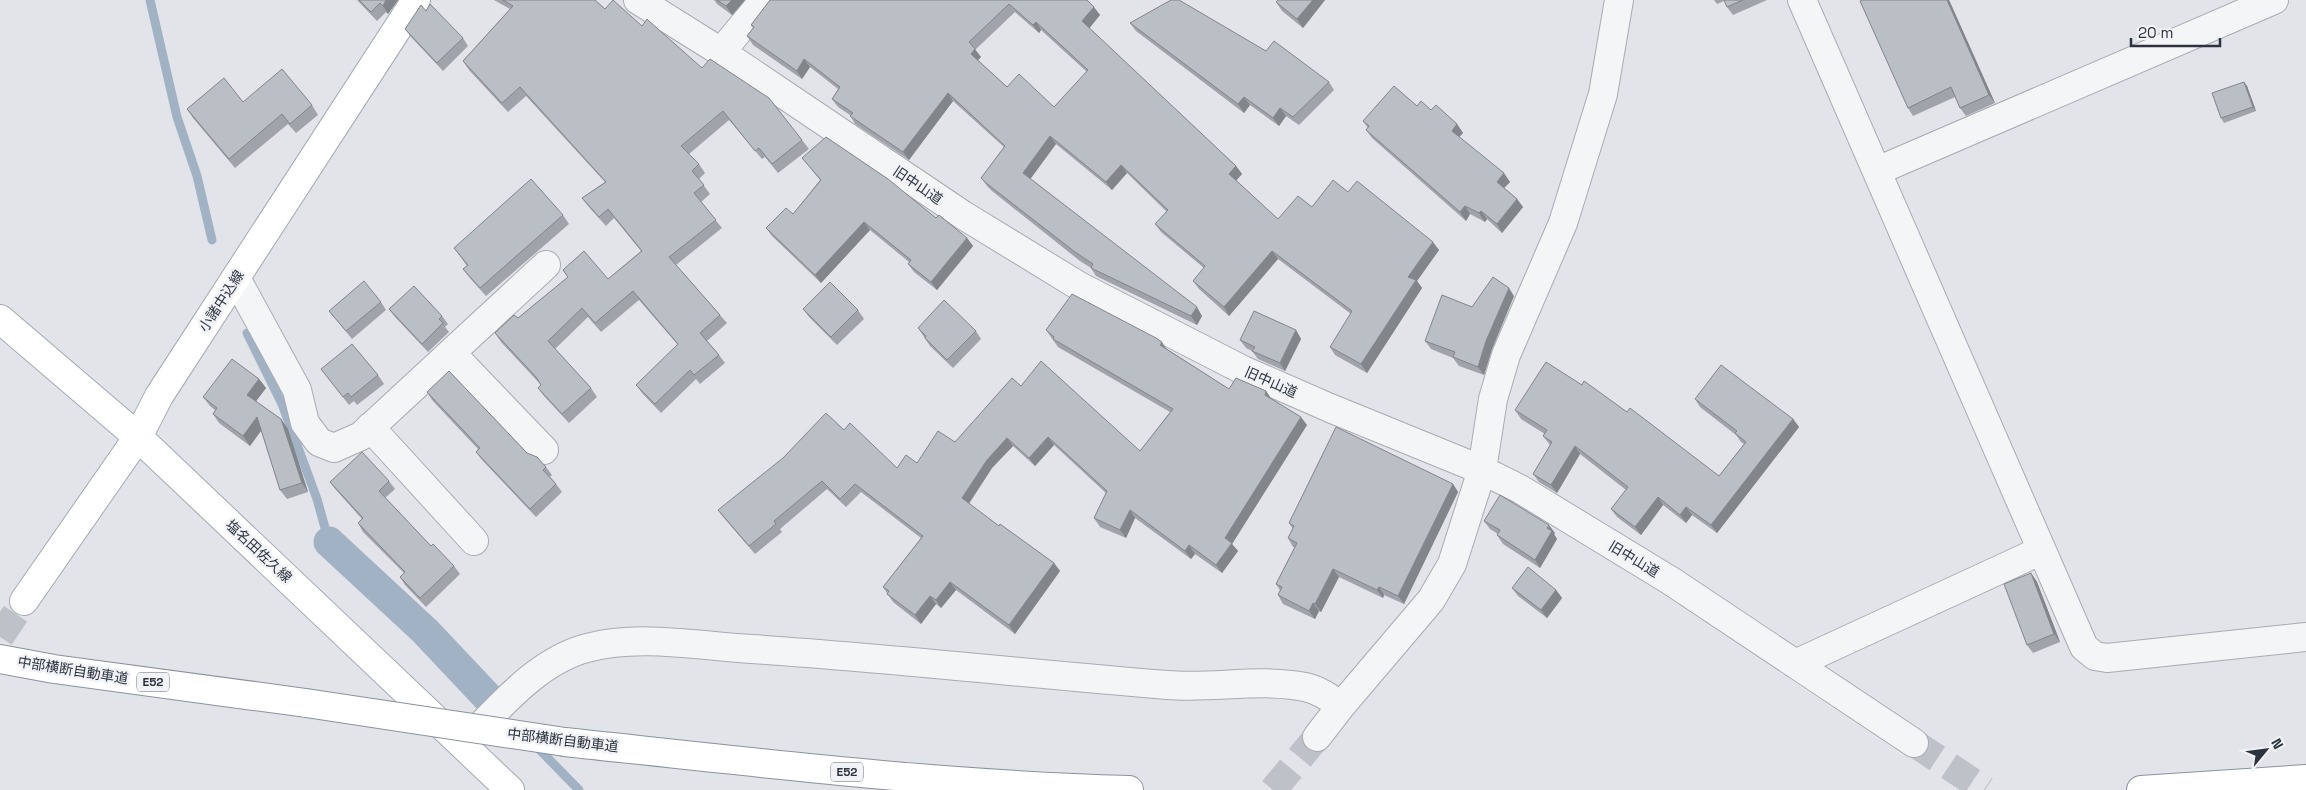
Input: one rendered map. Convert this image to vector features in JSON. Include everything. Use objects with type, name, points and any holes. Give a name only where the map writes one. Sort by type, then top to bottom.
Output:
[{"type":"main road","name":"小諸中込線","points":[[24,601],[138,437],[159,396],[416,0]]},
{"type":"main road","name":"塩名田佐久線","points":[[0,319],[138,437],[510,790]]},
{"type":"main road","name":"中部横断自動車道","points":[[0,659],[54,669],[306,703],[565,742],[817,769],[1072,788],[1129,790]]},
{"type":"main road","points":[[2141,790],[2306,779]]},
{"type":"street","name":"旧中山道","points":[[638,0],[721,52],[963,215],[1079,286],[1243,370],[1482,470],[1520,489],[1671,581],[1914,743]]},
{"type":"street","points":[[721,52],[764,0]]},
{"type":"street","points":[[1317,737],[1431,600],[1452,564],[1482,470],[1493,399],[1506,355],[1563,223],[1602,94],[1619,0]]},
{"type":"street","points":[[1802,0],[1878,171],[2040,551],[2084,647],[2095,656],[2107,658],[2306,637]]},
{"type":"street","points":[[1878,171],[2274,0]]},
{"type":"street","points":[[236,278],[297,390],[305,423],[320,442],[334,448],[361,436],[546,265]]},
{"type":"street","points":[[451,353],[544,450]]},
{"type":"street","points":[[370,427],[474,541]]},
{"type":"street","points":[[1795,664],[2040,551]]},
{"type":"street","points":[[463,744],[517,690],[553,662],[586,648],[631,642],[843,655],[1183,687],[1280,684],[1306,687],[1325,694],[1341,706]]},
{"type":"building","points":[[359,0],[386,0],[383,6],[380,3],[371,12]]},
{"type":"building","points":[[503,0],[595,0],[605,9],[613,0],[642,26],[647,19],[702,68],[710,59],[769,98],[802,140],[772,164],[759,148],[755,151],[723,111],[681,146],[699,164],[692,171],[704,185],[694,193],[716,220],[669,257],[720,315],[700,333],[719,355],[694,375],[690,370],[655,404],[636,385],[678,344],[633,291],[595,323],[582,308],[548,341],[591,388],[562,414],[538,388],[541,385],[536,377],[495,333],[514,315],[518,318],[568,277],[563,270],[584,251],[608,279],[642,251],[608,209],[599,217],[582,198],[606,182],[520,87],[502,103],[463,61],[513,6]]},
{"type":"building","points":[[717,0],[732,0],[726,6]]},
{"type":"building","points":[[770,0],[1087,0],[1094,7],[1082,21],[1236,166],[1229,174],[1278,219],[1298,196],[1312,207],[1333,180],[1348,192],[1357,181],[1433,242],[1408,277],[1416,280],[1361,364],[1330,347],[1352,311],[1272,251],[1224,307],[1193,281],[1205,266],[1155,224],[1168,210],[1121,165],[1106,182],[1050,136],[1023,173],[1197,307],[1191,316],[1091,268],[1093,264],[986,183],[981,178],[1005,146],[948,93],[903,152],[850,116],[853,113],[832,99],[840,87],[804,59],[797,71],[747,36],[754,27],[751,25]],"holes":[[[1009,4],[1033,25],[1036,22],[1088,70],[1054,107],[1019,74],[1007,87],[971,54],[975,49],[969,42]]]},
{"type":"building","points":[[1171,0],[1179,0],[1266,51],[1274,41],[1329,82],[1293,117],[1280,108],[1273,118],[1244,97],[1238,104],[1130,23]]},
{"type":"building","points":[[1278,0],[1313,0],[1297,19],[1276,2]]},
{"type":"building","points":[[1724,0],[1743,0],[1727,7]]},
{"type":"building","points":[[1947,0],[1989,95],[1960,108],[1951,87],[1908,108],[1860,1]]},
{"type":"building","points":[[430,4],[463,38],[437,63],[405,29],[421,5],[426,11]]},
{"type":"building","points":[[282,69],[312,105],[290,124],[282,114],[229,159],[187,109],[224,78],[243,102]]},
{"type":"building","points":[[2244,82],[2253,107],[2221,118],[2212,93]]},
{"type":"building","points":[[1394,86],[1417,106],[1421,101],[1431,110],[1436,105],[1457,124],[1452,131],[1504,173],[1497,182],[1517,199],[1497,224],[1481,211],[1479,213],[1465,206],[1460,212],[1366,130],[1369,126],[1363,121]]},
{"type":"building","points":[[826,137],[888,179],[936,218],[939,215],[967,238],[931,282],[908,264],[911,260],[864,222],[815,275],[766,228],[786,208],[793,214],[821,180],[802,158]]},
{"type":"building","points":[[531,179],[563,215],[480,288],[463,269],[468,265],[454,248]]},
{"type":"building","points":[[1493,277],[1509,288],[1486,341],[1478,367],[1453,357],[1455,352],[1425,341],[1442,295],[1472,307]]},
{"type":"building","points":[[364,281],[381,302],[346,331],[329,311]]},
{"type":"building","points":[[830,282],[858,310],[831,337],[803,309]]},
{"type":"building","points":[[414,286],[442,316],[439,319],[443,323],[422,344],[389,309]]},
{"type":"building","points":[[1072,294],[1156,338],[1162,342],[1160,345],[1229,389],[1236,378],[1266,391],[1265,395],[1301,417],[1225,538],[1232,543],[1216,565],[1189,545],[1185,551],[1130,510],[1120,530],[1094,518],[1107,491],[1048,437],[1029,458],[1007,438],[987,460],[962,498],[999,526],[1000,524],[1054,563],[1009,625],[950,582],[936,600],[930,596],[915,615],[887,594],[889,591],[883,587],[923,536],[855,484],[840,499],[822,481],[774,521],[776,524],[749,546],[718,510],[783,458],[826,413],[844,430],[850,423],[897,468],[906,455],[917,463],[938,431],[955,442],[1012,378],[1021,386],[1041,361],[1140,451],[1173,409],[1053,339],[1054,337],[1046,330]]},
{"type":"building","points":[[944,300],[976,331],[947,360],[925,338],[926,336],[918,328]]},
{"type":"building","points":[[1254,311],[1296,330],[1280,363],[1252,351],[1255,347],[1240,340]]},
{"type":"building","points":[[352,344],[378,375],[351,397],[348,393],[343,397],[321,369]]},
{"type":"building","points":[[232,359],[259,379],[247,395],[281,419],[302,483],[280,490],[257,417],[243,436],[213,414],[217,408],[203,397]]},
{"type":"building","points":[[1546,362],[1582,385],[1584,381],[1627,412],[1630,408],[1719,476],[1746,442],[1735,433],[1737,431],[1695,399],[1721,365],[1793,419],[1711,525],[1686,507],[1680,515],[1658,497],[1635,527],[1611,509],[1628,487],[1575,446],[1551,485],[1533,474],[1552,442],[1543,436],[1547,430],[1515,410]]},
{"type":"building","points":[[449,371],[527,453],[537,457],[546,467],[543,470],[556,484],[530,509],[476,452],[480,448],[427,392]]},
{"type":"building","points":[[1336,427],[1453,484],[1398,596],[1379,587],[1377,590],[1333,569],[1315,604],[1313,603],[1309,611],[1278,595],[1282,587],[1276,584],[1297,543],[1288,538],[1294,526],[1289,523]]},
{"type":"building","points":[[362,452],[389,481],[379,491],[431,546],[433,544],[454,566],[420,598],[400,577],[405,572],[358,523],[363,518],[330,482]]},
{"type":"building","points":[[1500,495],[1549,525],[1547,528],[1552,531],[1535,560],[1497,535],[1500,530],[1484,521]]},
{"type":"building","points":[[1528,567],[1556,590],[1541,610],[1512,588]]},
{"type":"building","points":[[2031,573],[2054,634],[2027,645],[2004,584]]},
{"type":"waterway","points":[[150,0],[177,117],[197,176],[212,240]]},
{"type":"waterway","points":[[247,333],[282,404],[317,499],[329,542]]},
{"type":"waterway","points":[[329,542],[425,631],[492,702]]},
{"type":"waterway","points":[[534,744],[579,790]]},
{"type":"tunnel","points":[[0,637],[24,601]]},
{"type":"tunnel","points":[[1273,790],[1317,737]]},
{"type":"tunnel","points":[[1914,743],[1985,790]]}]
